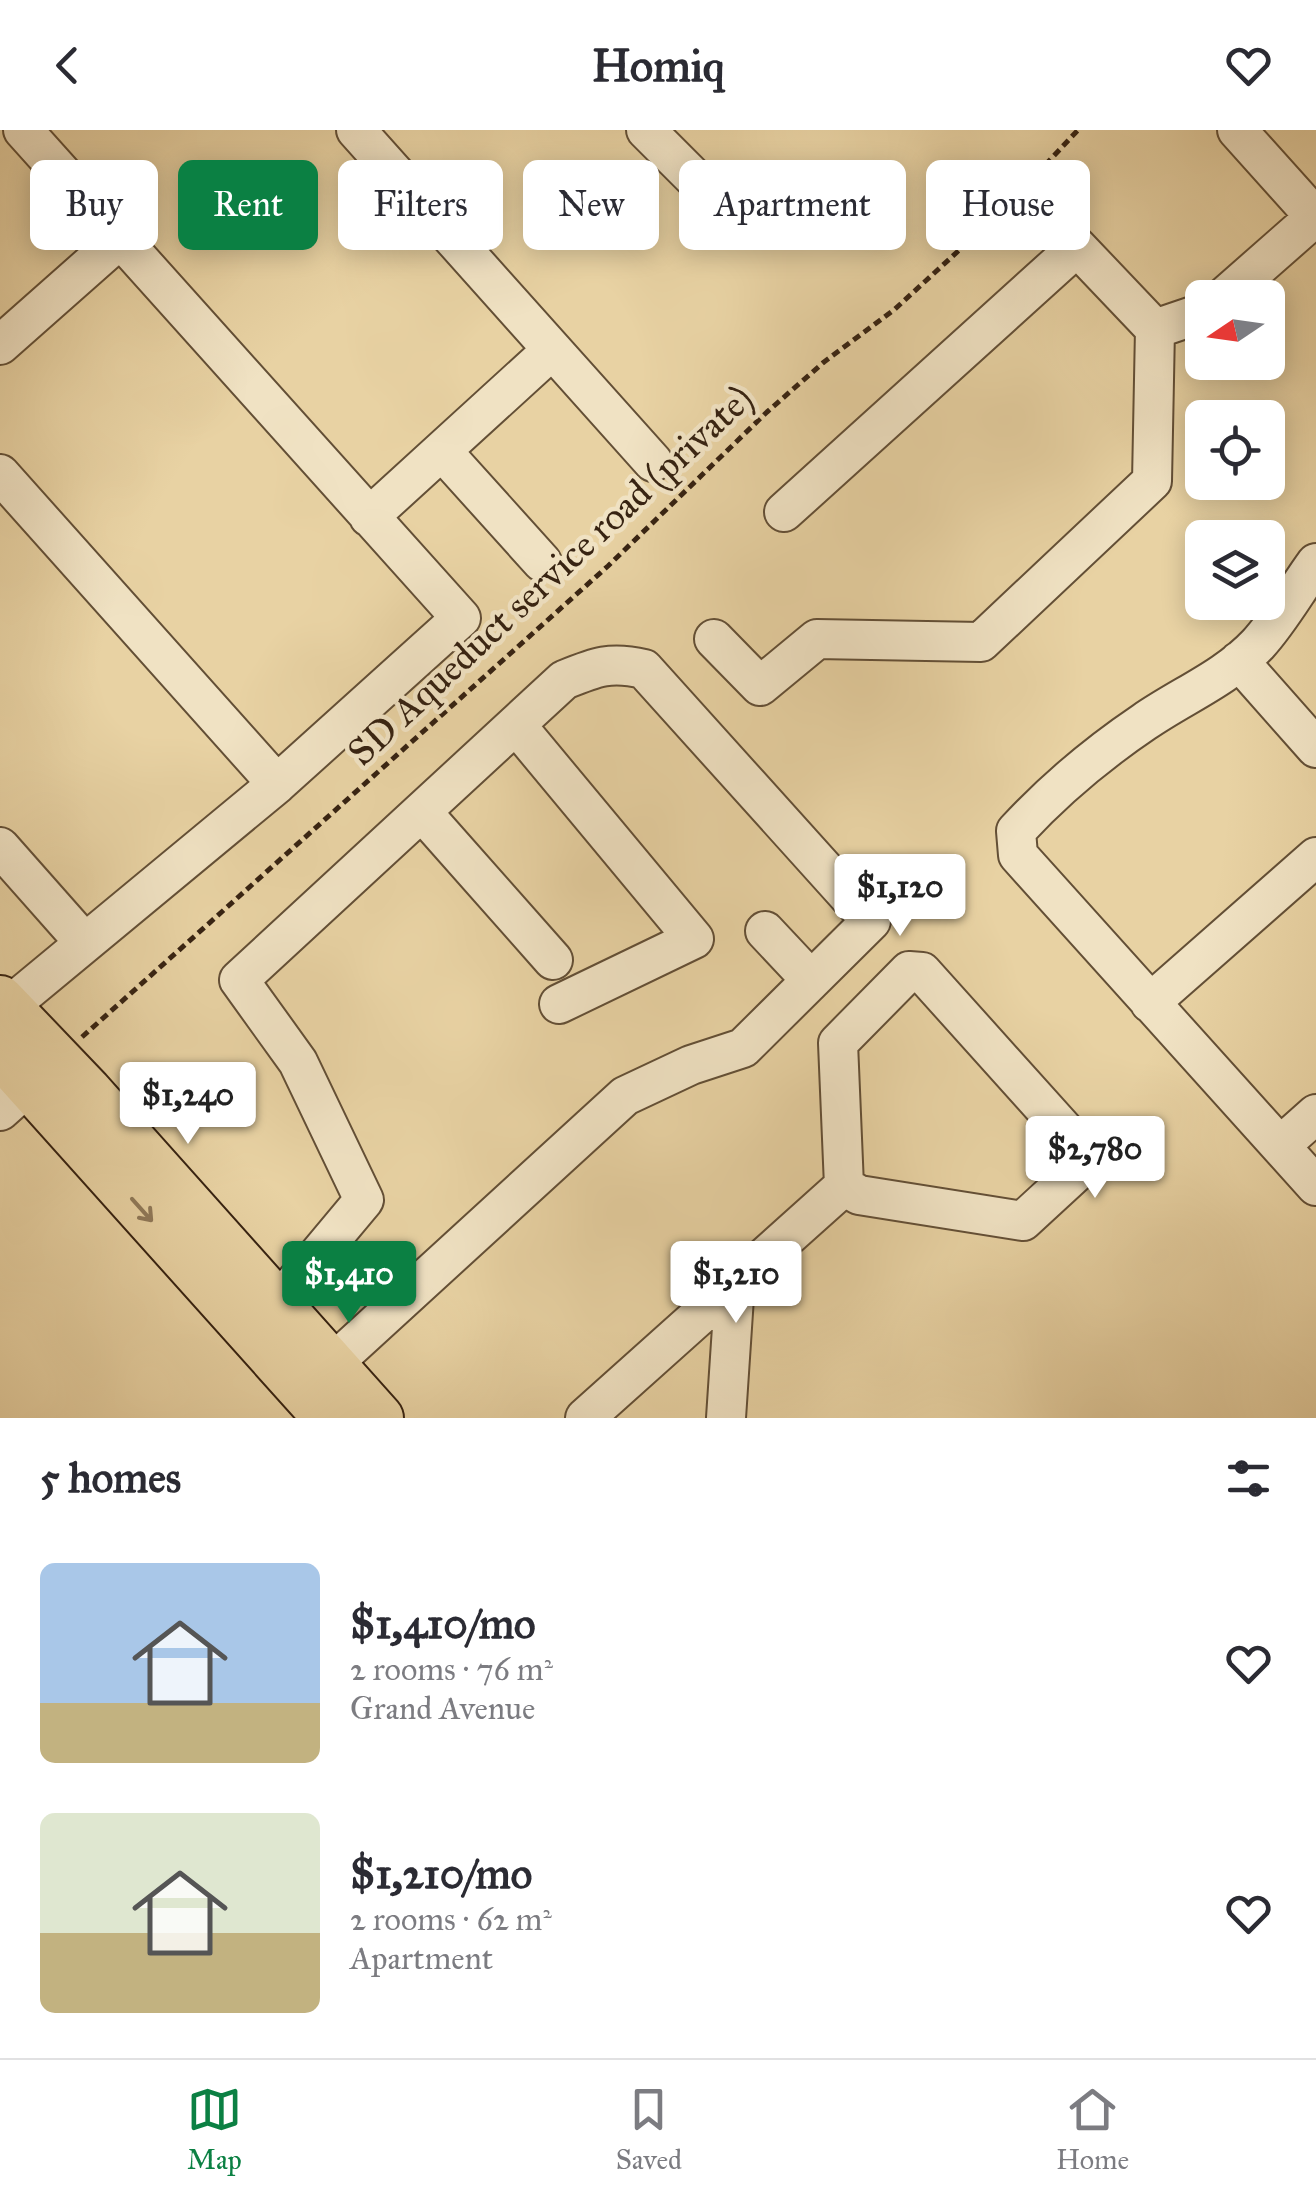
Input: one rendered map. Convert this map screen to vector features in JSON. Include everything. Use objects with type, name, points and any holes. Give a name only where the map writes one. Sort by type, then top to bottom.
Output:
[{"type":"main road","points":[[5,1003],[22,1077],[328,1418]]},
{"type":"main road","points":[[22,1077],[278,1304],[379,1418]]},
{"type":"street","points":[[356,130],[653,462]]},
{"type":"street","points":[[646,130],[679,163]]},
{"type":"street","points":[[1237,130],[1316,218],[1243,280]]},
{"type":"street","points":[[26,131],[52,160]]},
{"type":"street","points":[[714,639],[760,686],[817,639],[981,642],[1152,481],[1155,329],[1076,247],[784,512]]},
{"type":"street","points":[[0,345],[107,250]]},
{"type":"street","points":[[5,1003],[277,784],[460,618],[132,250]]},
{"type":"street","points":[[1155,329],[1185,319]]},
{"type":"street","points":[[369,517],[552,350]]},
{"type":"street","points":[[442,451],[542,562]]},
{"type":"street","points":[[0,474],[277,784]]},
{"type":"street","points":[[1316,563],[1260,642],[1239,661],[1210,684],[1145,721],[1048,796],[1016,831],[1018,855],[1316,1186]]},
{"type":"street","points":[[1239,661],[1316,748]]},
{"type":"street","points":[[278,1304],[364,1200],[298,1062],[239,980],[564,680],[596,667],[620,663],[644,669],[870,921],[743,1048],[691,1065],[625,1096],[331,1365]]},
{"type":"street","points":[[516,725],[694,939],[559,1004]]},
{"type":"street","points":[[422,812],[553,960]]},
{"type":"street","points":[[0,848],[84,942]]},
{"type":"street","points":[[1150,1003],[1316,857]]},
{"type":"street","points":[[765,931],[811,980]]},
{"type":"street","points":[[910,971],[922,972],[1082,1150],[1086,1163],[1023,1221],[859,1195],[844,1186],[838,1043],[910,971]]},
{"type":"street","points":[[1280,1146],[1316,1114]]},
{"type":"street","points":[[586,1418],[844,1186]]},
{"type":"street","points":[[726,1418],[734,1282]]},
{"type":"path","name":"SD Aqueduct service road (private)","points":[[22,1077],[608,566],[767,412],[909,296],[1004,209],[1078,130]]}]
